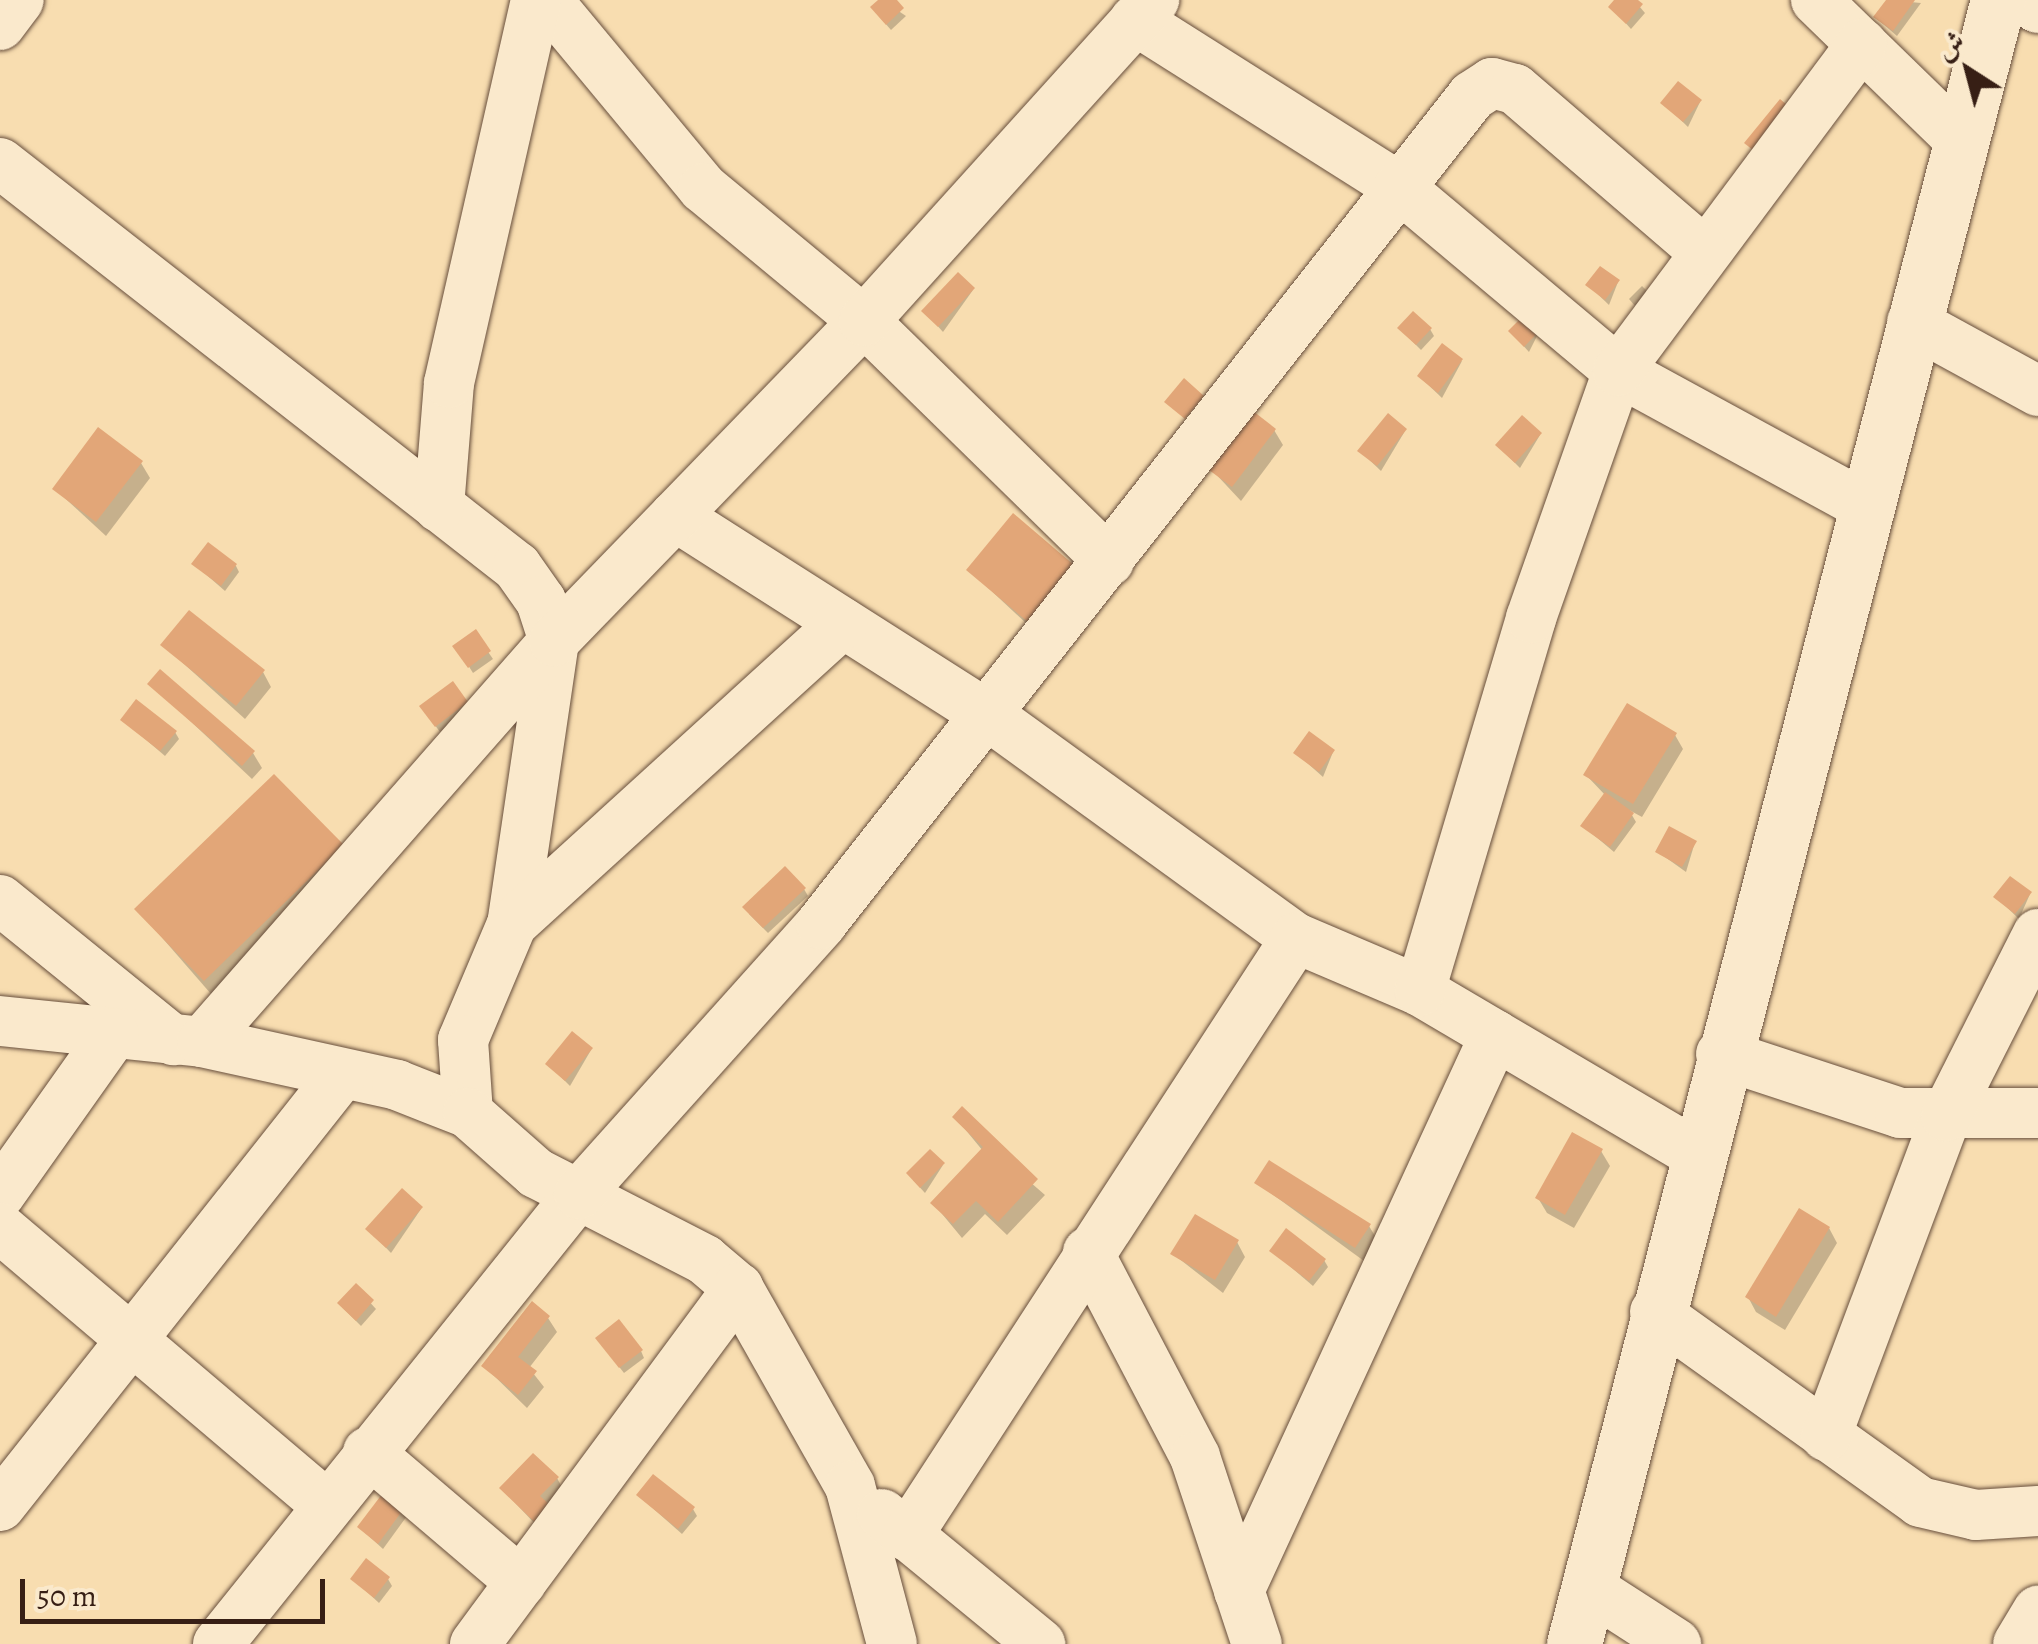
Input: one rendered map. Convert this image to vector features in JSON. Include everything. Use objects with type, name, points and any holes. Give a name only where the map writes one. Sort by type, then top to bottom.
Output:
[{"type":"street","points":[[0,25],[19,0]]},
{"type":"street","points":[[440,506],[452,366],[536,0]]},
{"type":"street","points":[[547,0],[703,188],[864,321],[1109,561]]},
{"type":"street","points":[[1816,0],[1956,136]]},
{"type":"street","points":[[1574,1644],[1655,1312],[1912,322],[1956,136],[1998,0]]},
{"type":"street","points":[[2024,0],[2038,8]]},
{"type":"street","points":[[187,1041],[554,641],[864,321],[1144,10],[1399,187],[1618,372],[1864,504]]},
{"type":"street","points":[[1420,991],[1531,618],[1618,372],[1702,250],[1862,44]]},
{"type":"street","points":[[218,1644],[326,1504],[578,1194],[821,924],[989,716],[1399,187],[1492,83],[1515,89],[1702,250]]},
{"type":"street","points":[[0,163],[516,567],[554,641],[512,924],[463,1040],[468,1114]]},
{"type":"street","points":[[1912,322],[2038,391]]},
{"type":"street","points":[[676,516],[989,716],[1296,938],[1420,991],[1696,1153]]},
{"type":"street","points":[[512,924],[843,623]]},
{"type":"street","points":[[0,900],[187,1041]]},
{"type":"street","points":[[1826,1436],[1946,1116],[2038,934]]},
{"type":"street","points":[[906,1536],[1296,938]]},
{"type":"street","points":[[0,1021],[187,1041],[342,1074],[468,1114],[536,1174],[705,1260],[738,1288],[850,1486],[892,1644]]},
{"type":"street","points":[[0,1194],[114,1033]]},
{"type":"street","points":[[1240,1591],[1495,1035]]},
{"type":"street","points":[[1721,1054],[1900,1113],[2038,1113]]},
{"type":"street","points":[[0,1506],[342,1074]]},
{"type":"street","points":[[0,1228],[130,1342],[326,1504]]},
{"type":"street","points":[[1088,1252],[1196,1457],[1256,1644]]},
{"type":"street","points":[[475,1644],[738,1288]]},
{"type":"street","points":[[1655,1312],[1920,1502],[1976,1516],[2038,1511]]},
{"type":"street","points":[[368,1452],[520,1582]]},
{"type":"street","points":[[850,1486],[1040,1644]]},
{"type":"street","points":[[1588,1587],[1676,1644]]},
{"type":"street","points":[[2018,1644],[2038,1611]]},
{"type":"building","points":[[878,0],[897,0],[904,8],[886,25],[870,7]]},
{"type":"building","points":[[1614,0],[1638,0],[1643,4],[1626,24],[1608,7]]},
{"type":"building","points":[[1886,0],[1915,0],[1893,31],[1873,17]]},
{"type":"building","points":[[1678,81],[1702,100],[1683,122],[1660,103]]},
{"type":"building","points":[[1780,99],[1794,111],[1758,154],[1744,143]]},
{"type":"building","points":[[1600,266],[1620,280],[1605,300],[1585,285]]},
{"type":"building","points":[[958,272],[975,288],[938,327],[921,311]]},
{"type":"building","points":[[1413,311],[1432,328],[1416,345],[1397,328]]},
{"type":"building","points":[[1526,313],[1542,328],[1524,347],[1508,331]]},
{"type":"building","points":[[1442,343],[1463,359],[1438,393],[1417,376]]},
{"type":"building","points":[[1184,378],[1204,396],[1185,419],[1164,402]]},
{"type":"building","points":[[1253,411],[1276,429],[1232,487],[1209,470]]},
{"type":"building","points":[[1388,413],[1407,429],[1377,466],[1357,451]]},
{"type":"building","points":[[1522,415],[1542,433],[1515,463],[1495,445]]},
{"type":"building","points":[[98,427],[143,461],[96,522],[52,489]]},
{"type":"building","points":[[1013,513],[1081,571],[1034,627],[966,570]]},
{"type":"building","points":[[208,542],[237,564],[221,586],[191,564]]},
{"type":"building","points":[[189,610],[265,670],[236,706],[160,645]]},
{"type":"building","points":[[476,629],[491,651],[468,668],[452,646]]},
{"type":"building","points":[[160,669],[255,751],[242,766],[147,684]]},
{"type":"building","points":[[453,681],[468,702],[435,727],[419,706]]},
{"type":"building","points":[[136,699],[177,731],[160,751],[120,720]]},
{"type":"building","points":[[1627,703],[1677,733],[1633,804],[1583,775]]},
{"type":"building","points":[[1309,731],[1335,750],[1319,772],[1293,753]]},
{"type":"building","points":[[274,774],[344,845],[204,981],[134,909]]},
{"type":"building","points":[[1605,792],[1634,813],[1610,847],[1580,826]]},
{"type":"building","points":[[1669,826],[1697,841],[1682,867],[1655,852]]},
{"type":"building","points":[[785,866],[806,888],[763,928],[742,907]]},
{"type":"building","points":[[2010,876],[2032,892],[2015,914],[1993,897]]},
{"type":"building","points":[[572,1031],[593,1048],[565,1081],[545,1064]]},
{"type":"building","points":[[962,1106],[1038,1179],[998,1222],[976,1201],[953,1224],[930,1203],[983,1147],[952,1117]]},
{"type":"building","points":[[1572,1132],[1603,1149],[1565,1215],[1535,1198]]},
{"type":"building","points":[[930,1149],[945,1163],[920,1188],[906,1173]]},
{"type":"building","points":[[1269,1160],[1371,1224],[1355,1248],[1254,1183]]},
{"type":"building","points":[[402,1188],[423,1207],[386,1248],[365,1229]]},
{"type":"building","points":[[1799,1208],[1830,1227],[1776,1317],[1745,1297]]},
{"type":"building","points":[[1195,1214],[1239,1240],[1215,1280],[1170,1254]]},
{"type":"building","points":[[1286,1228],[1326,1259],[1309,1281],[1269,1251]]},
{"type":"building","points":[[356,1283],[374,1300],[356,1321],[337,1303]]},
{"type":"building","points":[[532,1301],[550,1316],[518,1357],[537,1371],[518,1395],[481,1366]]},
{"type":"building","points":[[619,1319],[643,1350],[619,1368],[595,1338]]},
{"type":"building","points":[[533,1453],[559,1477],[540,1496],[560,1514],[544,1531],[499,1488]]},
{"type":"building","points":[[653,1474],[695,1507],[678,1529],[636,1495]]},
{"type":"building","points":[[392,1481],[413,1496],[378,1544],[357,1527]]},
{"type":"building","points":[[366,1558],[390,1577],[374,1598],[350,1579]]}]
